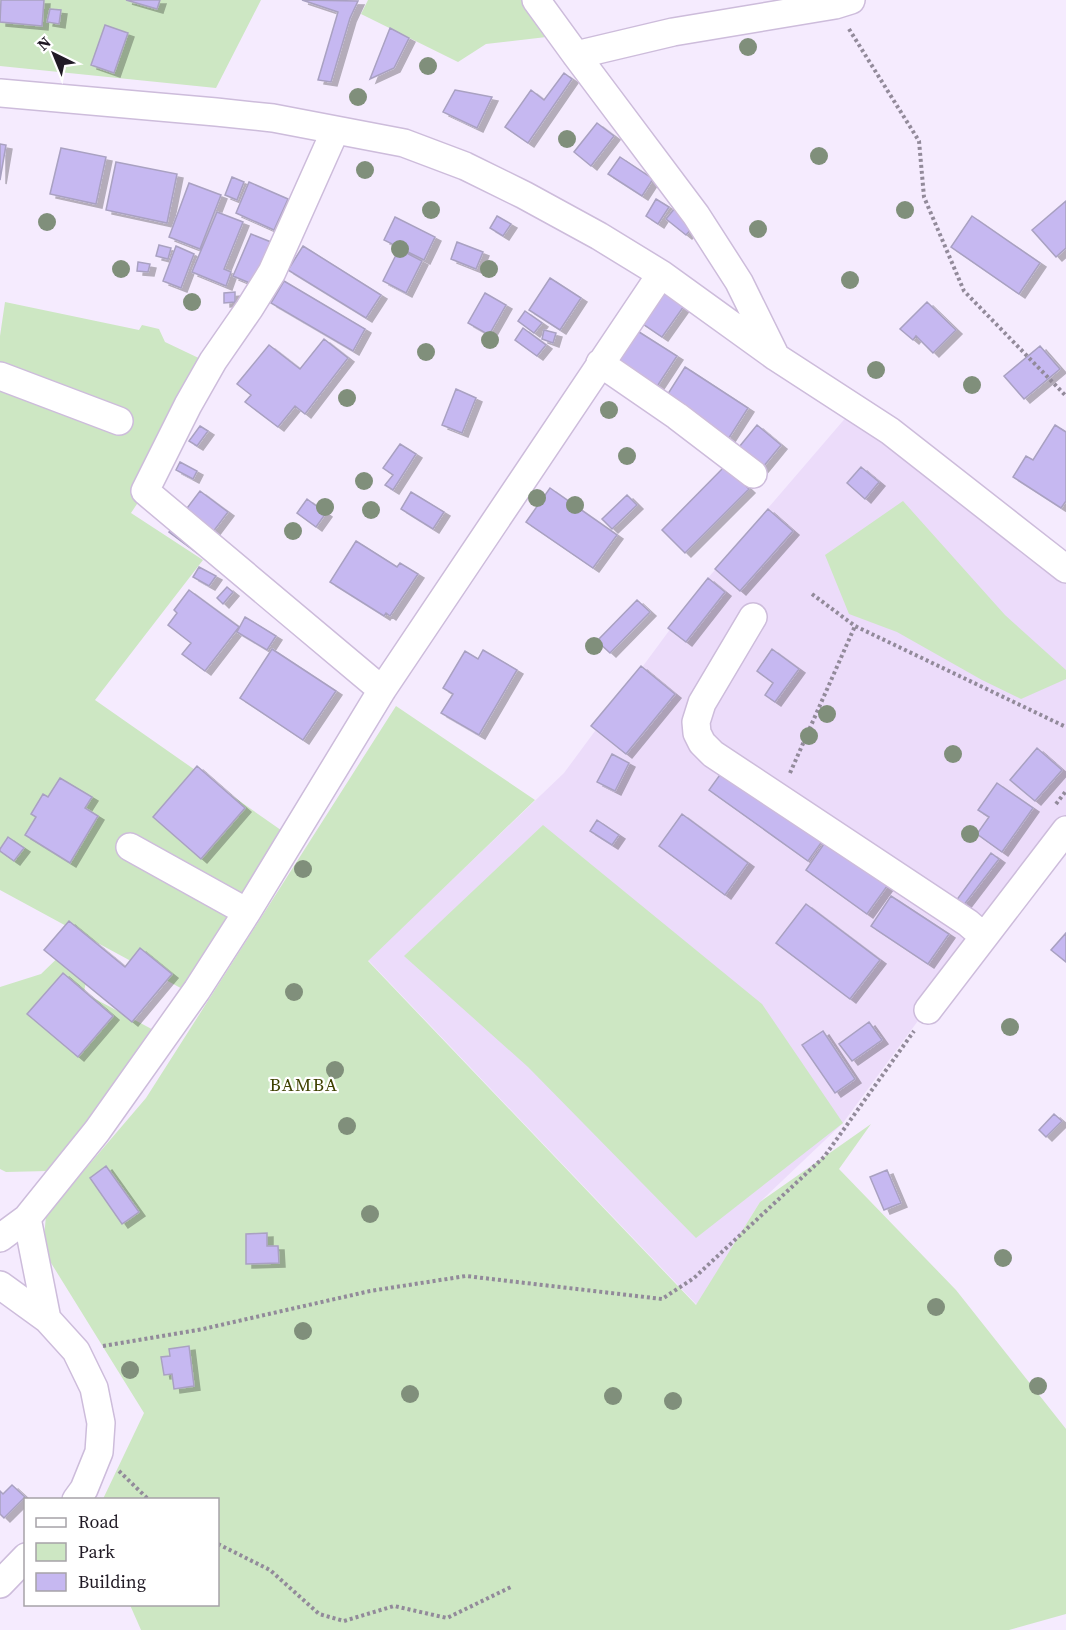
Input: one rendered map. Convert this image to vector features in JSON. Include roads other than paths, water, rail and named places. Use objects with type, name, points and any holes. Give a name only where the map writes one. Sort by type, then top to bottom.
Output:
[{"type":"street","points":[[537,0],[716,245],[739,282],[776,357]]},
{"type":"street","points":[[576,55],[673,32],[843,2]]},
{"type":"street","points":[[0,93],[273,118],[404,143],[465,166],[599,236],[661,274],[776,357],[890,431],[1066,569]]},
{"type":"street","points":[[336,131],[272,272],[213,361],[145,491],[382,690]]},
{"type":"street","points":[[0,1238],[27,1218],[97,1131],[197,990],[382,690],[661,274]]},
{"type":"street","points":[[600,363],[753,474]]},
{"type":"street","points":[[0,376],[119,422]]},
{"type":"street","points":[[753,616],[702,704],[696,722],[697,733],[702,743],[713,754],[968,923],[983,936]]},
{"type":"street","points":[[928,1010],[1066,830]]},
{"type":"street","points":[[130,847],[247,912]]},
{"type":"street","points":[[27,1218],[47,1319]]},
{"type":"street","points":[[0,1285],[47,1319],[76,1351],[94,1388],[101,1423],[99,1452],[84,1489],[77,1498]]},
{"type":"street","points":[[0,1584],[24,1559]]},
{"type":"district","name":"BAMBA","points":[[304,1084]]}]
